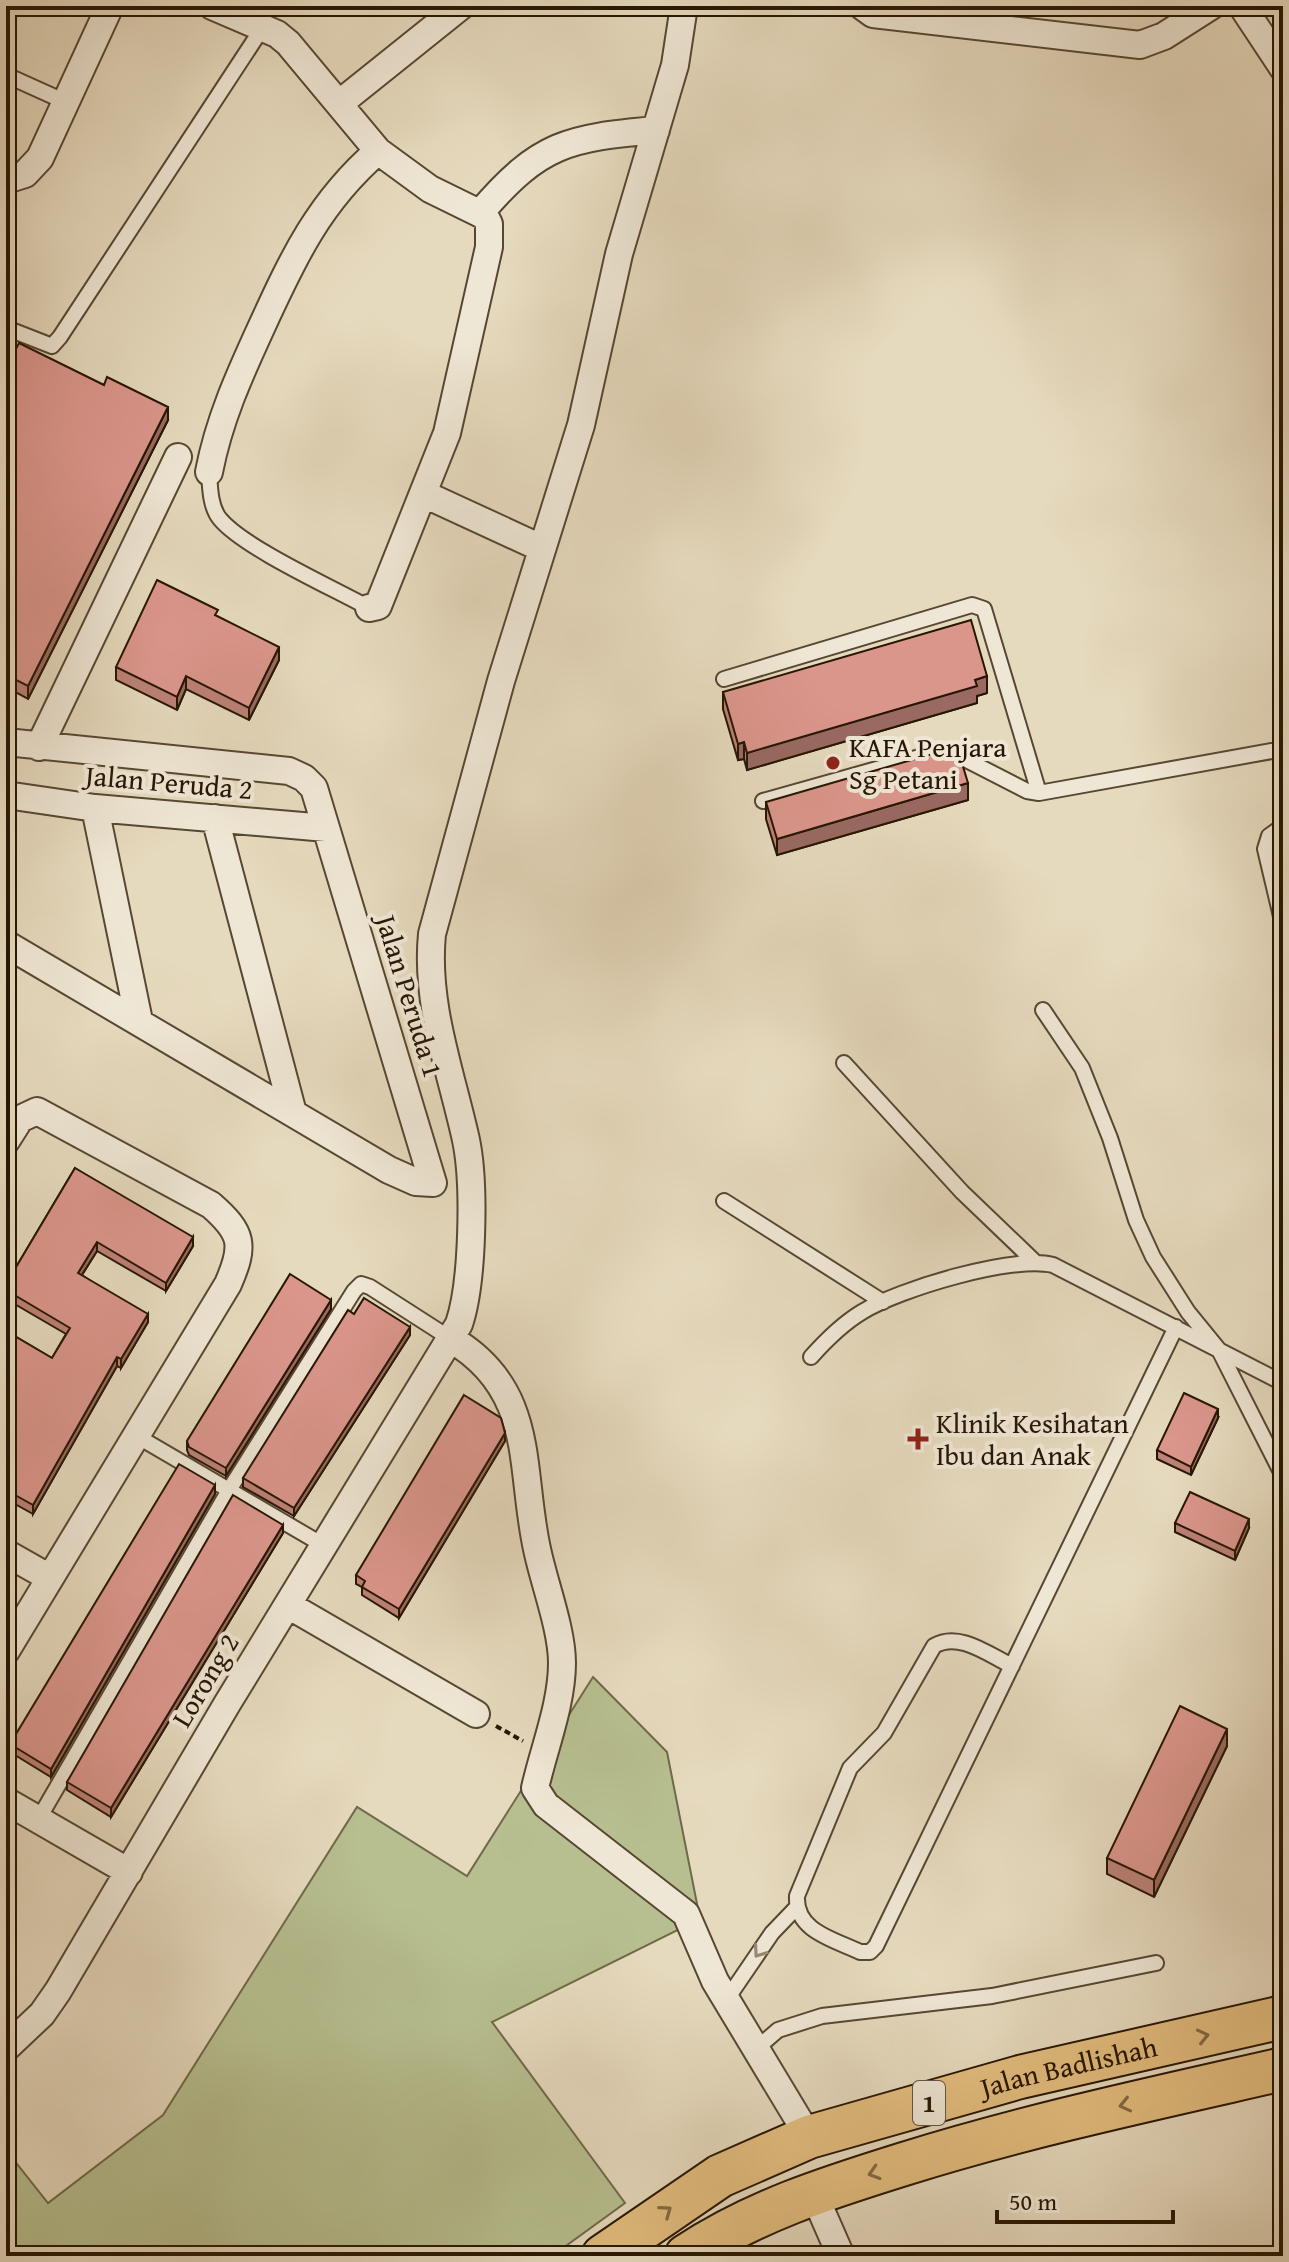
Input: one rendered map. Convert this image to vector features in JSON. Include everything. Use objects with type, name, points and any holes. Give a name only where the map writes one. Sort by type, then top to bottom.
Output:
[{"type":"main road","name":"Jalan Badlishah","points":[[603,2256],[720,2176],[809,2137],[1020,2077],[1283,2017]]},
{"type":"main road","name":"Jalan Badlishah","points":[[686,2256],[747,2219],[813,2192],[1048,2122],[1283,2069]]},
{"type":"street","points":[[6,180],[33,167],[68,103],[110,6]]},
{"type":"street","points":[[212,6],[263,27],[288,43],[378,151],[430,189],[481,212],[489,224],[489,247],[447,433],[378,606],[369,608]]},
{"type":"street","points":[[340,103],[461,6]]},
{"type":"street","points":[[684,6],[675,65],[619,254],[581,425],[541,548],[457,834],[432,934],[431,965],[440,1039],[469,1168],[465,1305],[451,1339],[490,1369],[513,1414],[525,1449],[531,1518],[562,1659],[561,1686],[535,1788],[546,1805],[686,1914],[727,1999],[809,2137]]},
{"type":"street","points":[[862,6],[873,14],[1140,45],[1164,36],[1211,6]]},
{"type":"street","points":[[1242,6],[1283,68]]},
{"type":"street","points":[[481,212],[543,152],[580,140],[656,130]]},
{"type":"street","points":[[209,472],[230,395],[295,255],[339,188],[378,151]]},
{"type":"street","points":[[39,747],[178,457]]},
{"type":"street","points":[[424,494],[541,548]]},
{"type":"street","name":"Jalan Peruda 1","points":[[6,742],[289,771],[304,778],[314,788],[433,1183],[416,1182],[389,1170],[293,1113]]},
{"type":"street","name":"Jalan Peruda 2","points":[[6,795],[95,808],[326,828]]},
{"type":"street","points":[[95,808],[139,1021]]},
{"type":"street","points":[[215,818],[293,1113]]},
{"type":"street","points":[[6,944],[293,1113]]},
{"type":"street","points":[[6,1141],[20,1119],[37,1111],[211,1205],[230,1222],[239,1238],[239,1259],[228,1284],[6,1651]]},
{"type":"street","name":"Lorong 2","points":[[6,2048],[42,2014],[58,1991],[323,1545],[451,1339]]},
{"type":"street","points":[[6,1553],[50,1578]]},
{"type":"street","points":[[288,1605],[476,1714]]},
{"type":"street","points":[[6,1801],[129,1872]]},
{"type":"street","points":[[813,2192],[841,2256]]},
{"type":"lane","points":[[6,328],[52,346],[60,337],[263,27]]},
{"type":"lane","points":[[6,75],[68,103]]},
{"type":"lane","points":[[209,472],[211,495],[218,517],[238,535],[369,608]]},
{"type":"lane","points":[[724,679],[972,605],[984,609],[1039,793]]},
{"type":"lane","points":[[763,801],[934,753],[951,752],[1027,791],[1039,793],[1283,749]]},
{"type":"lane","points":[[1283,826],[1269,836],[1265,849],[1283,925]]},
{"type":"lane","points":[[1043,1010],[1082,1068],[1110,1138],[1136,1220],[1153,1257],[1188,1312],[1219,1350],[1283,1476]]},
{"type":"lane","points":[[844,1063],[962,1192],[1034,1261]]},
{"type":"lane","points":[[724,1201],[883,1302]]},
{"type":"lane","points":[[811,1357],[834,1332],[883,1302],[933,1284],[1034,1261],[1053,1265],[1283,1383]]},
{"type":"lane","points":[[38,1820],[229,1490],[361,1284],[451,1339]]},
{"type":"lane","points":[[1012,1666],[959,1641],[945,1640],[934,1646],[884,1733],[850,1768],[797,1896],[796,1908],[804,1924],[860,1952],[870,1952],[876,1946],[1012,1666],[1176,1327]]},
{"type":"lane","points":[[135,1435],[323,1545]]},
{"type":"lane","points":[[727,1999],[772,1933],[796,1908]]},
{"type":"lane","points":[[756,2049],[778,2030],[822,2016],[992,1996],[1156,1963]]},
{"type":"path","points":[[476,1714],[543,1753]]},
{"type":"green space","points":[[593,1677],[667,1752],[700,1919],[492,2022],[625,2203],[552,2256],[6,2256],[6,2150],[48,2203],[163,2115],[357,1807],[467,1876]]},
{"type":"building","points":[[19,343],[104,385],[107,377],[168,407],[28,686],[6,675],[6,582],[15,564],[6,559],[6,368]]},
{"type":"building","points":[[157,580],[218,610],[215,615],[279,647],[249,708],[186,676],[177,697],[116,667]]},
{"type":"building","points":[[971,620],[987,676],[975,680],[977,686],[747,753],[744,742],[738,744],[723,692]]},
{"type":"building","points":[[953,748],[958,750],[968,783],[777,839],[766,802]]},
{"type":"building","points":[[75,1168],[193,1237],[166,1283],[97,1242],[78,1273],[148,1314],[121,1359],[117,1357],[33,1505],[6,1490],[6,1331],[52,1358],[70,1328],[6,1290],[6,1284]]},
{"type":"building","points":[[290,1274],[331,1300],[226,1468],[189,1447],[187,1441]]},
{"type":"building","points":[[364,1298],[410,1327],[294,1508],[243,1478],[348,1310],[354,1314]]},
{"type":"building","points":[[1184,1393],[1218,1409],[1191,1467],[1157,1450]]},
{"type":"building","points":[[464,1395],[501,1418],[505,1433],[399,1609],[362,1587],[365,1581],[356,1575]]},
{"type":"building","points":[[179,1464],[215,1485],[51,1769],[10,1744]]},
{"type":"building","points":[[1190,1492],[1249,1519],[1235,1551],[1175,1523]]},
{"type":"building","points":[[233,1495],[283,1525],[111,1808],[67,1782]]},
{"type":"building","points":[[1180,1706],[1227,1729],[1154,1880],[1107,1858]]},
{"type":"place","name":"KAFA Penjara Sg Petani","points":[[833,763]]},
{"type":"place","name":"Klinik Kesihatan Ibu dan Anak","points":[[918,1439]]}]
